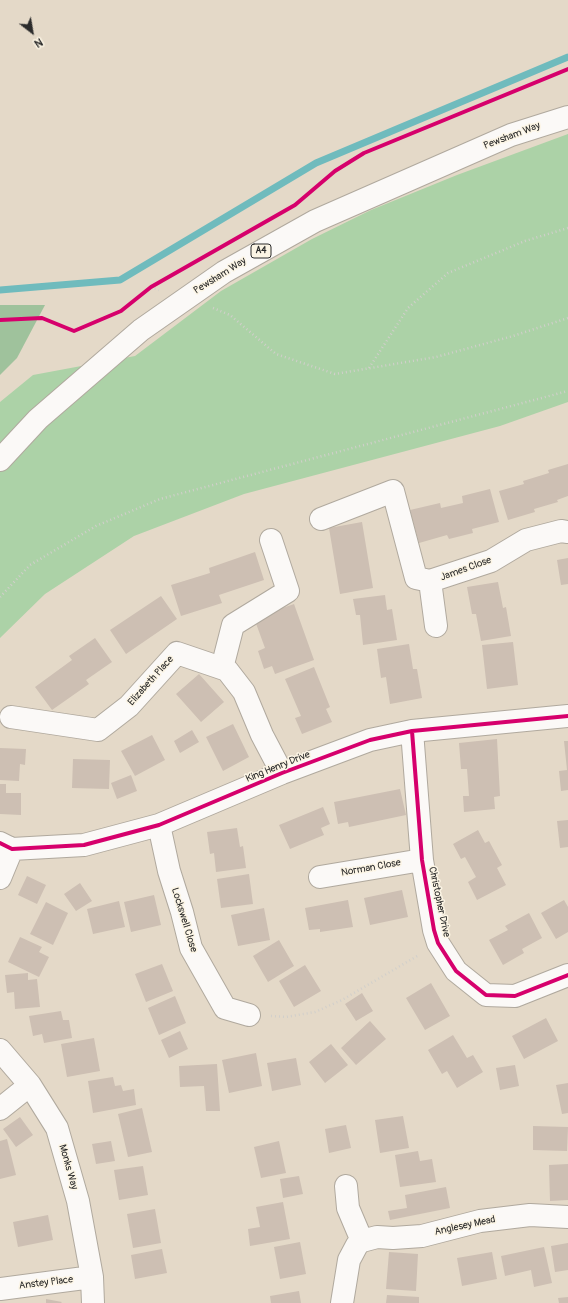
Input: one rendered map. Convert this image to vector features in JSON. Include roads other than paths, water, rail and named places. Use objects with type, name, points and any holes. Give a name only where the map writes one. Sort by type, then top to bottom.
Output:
[{"type":"street","name":"Pewsham Way","points":[[0,460],[38,419],[141,330],[224,272],[315,221],[511,135],[568,117]]},
{"type":"street","points":[[321,519],[393,491],[423,580]]},
{"type":"street","name":"James Close","points":[[436,626],[423,580],[491,561],[526,540],[561,531],[568,532]]},
{"type":"street","points":[[222,668],[233,625],[288,591],[271,540]]},
{"type":"street","name":"Elizabeth Place","points":[[11,717],[98,730],[129,706],[177,653],[227,670],[244,692],[262,735],[282,773]]},
{"type":"street","name":"King Henry Drive","points":[[6,846],[84,845],[159,826],[282,773],[370,740],[412,731],[568,716]]},
{"type":"street","name":"Christopher Drive","points":[[412,731],[422,860],[434,930],[438,943],[456,971],[486,995],[515,996],[568,975]]},
{"type":"street","name":"Lockswell Close","points":[[159,826],[169,871],[182,912],[191,948],[222,1013],[249,1015]]},
{"type":"street","points":[[0,878],[6,846]]},
{"type":"street","name":"Norman Close","points":[[320,877],[422,860]]},
{"type":"street","name":"Monks Way","points":[[0,1050],[30,1085],[57,1128],[78,1201],[92,1277],[93,1303]]},
{"type":"street","points":[[0,1109],[30,1085]]},
{"type":"street","points":[[342,1303],[350,1260],[357,1245],[362,1241],[340,1208],[346,1186]]},
{"type":"street","name":"Anglesey Mead","points":[[362,1241],[376,1237],[394,1238],[422,1236],[480,1221],[530,1216],[568,1217]]},
{"type":"street","name":"Anstey Place","points":[[0,1289],[92,1277]]},
{"type":"waterway","points":[[0,290],[120,280],[316,163],[568,57]]}]
